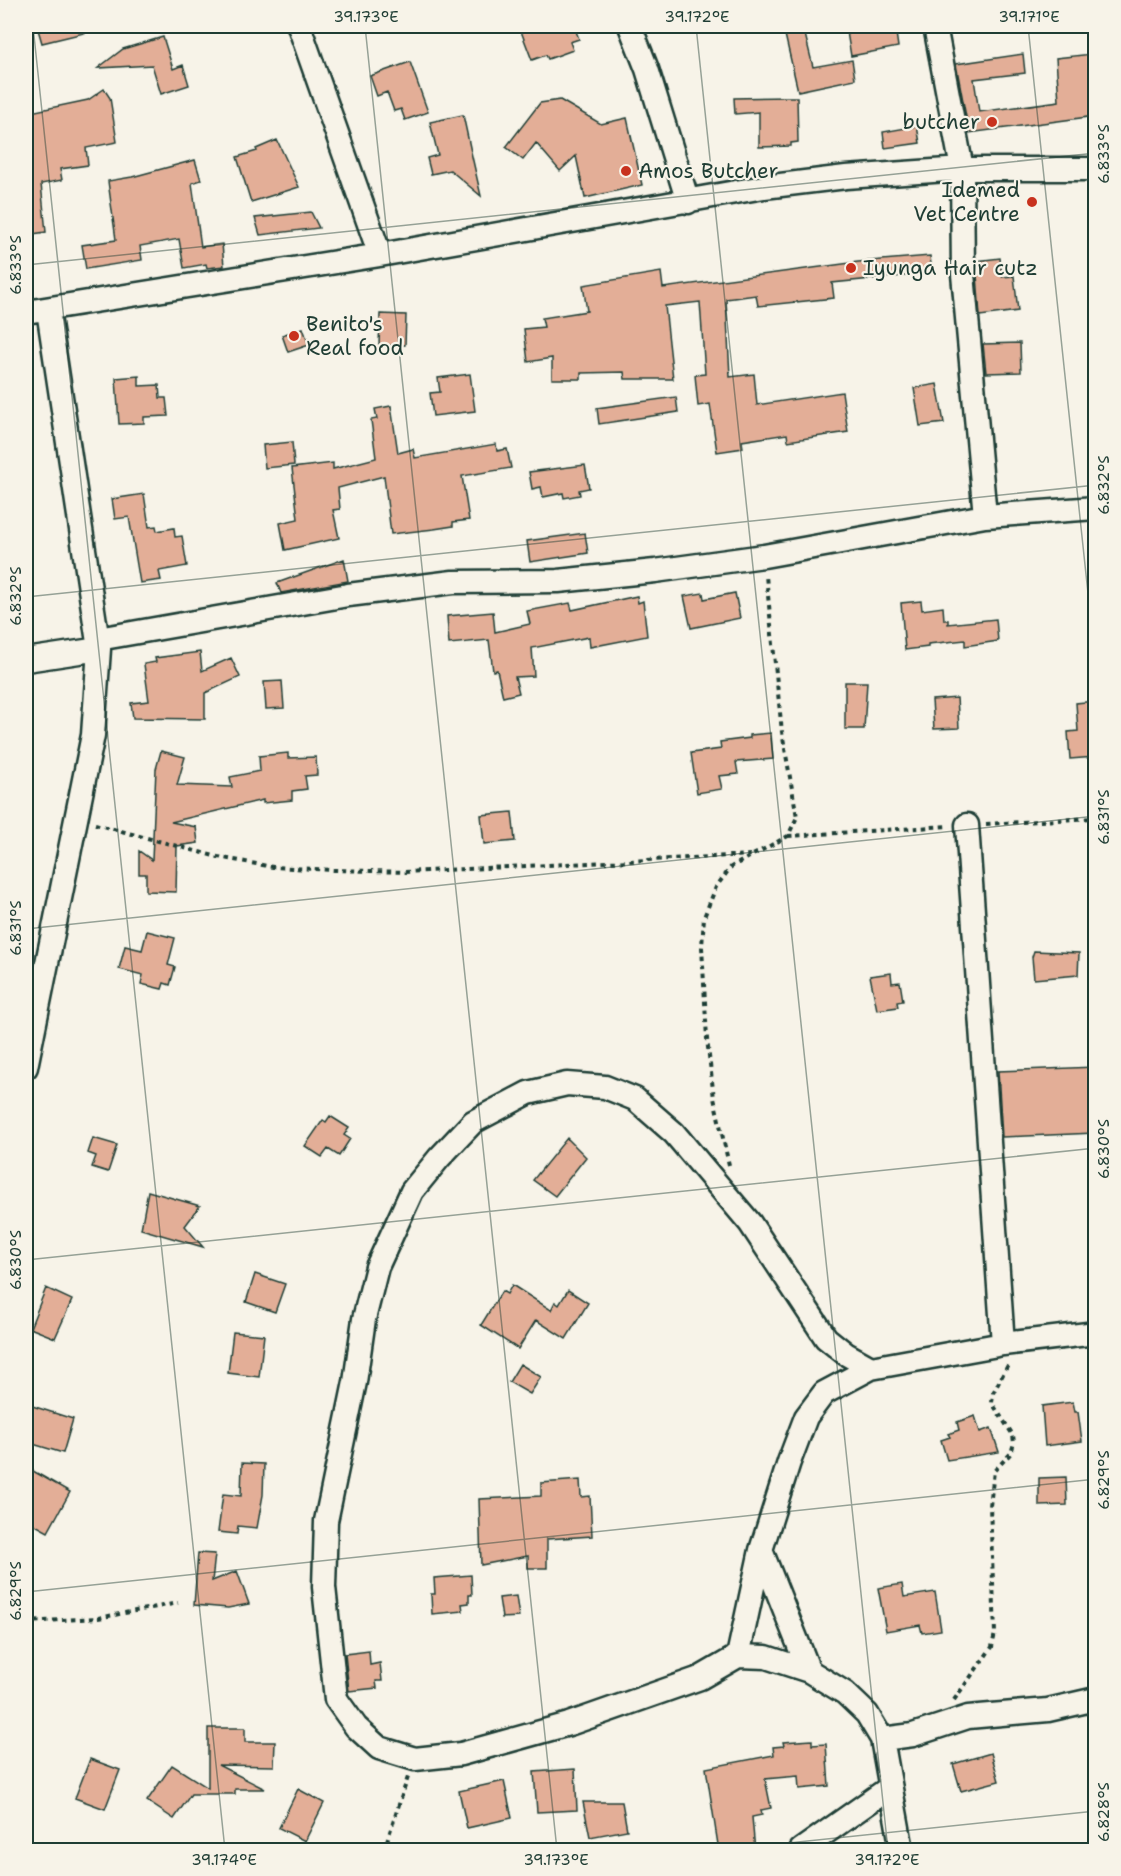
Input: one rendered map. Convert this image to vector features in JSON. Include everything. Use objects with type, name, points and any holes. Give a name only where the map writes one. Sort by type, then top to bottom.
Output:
[{"type":"street","points":[[298,26],[380,255]]},
{"type":"street","points":[[630,26],[647,69],[688,202]]},
{"type":"street","points":[[935,26],[962,169],[963,274],[985,516]]},
{"type":"street","points":[[26,312],[380,255],[764,187],[846,177],[962,169],[1095,168]]},
{"type":"street","points":[[26,1066],[93,735],[99,644],[48,310]]},
{"type":"street","points":[[26,660],[348,595],[453,582],[558,581],[764,556],[985,516],[1095,508]]},
{"type":"street","points":[[967,825],[1013,1343]]},
{"type":"street","points":[[871,1368],[846,1354],[826,1338],[750,1223],[674,1133],[636,1099],[605,1087],[567,1084],[528,1093],[472,1122],[412,1191],[377,1268],[364,1319],[355,1382],[326,1521],[324,1587],[336,1699],[356,1727],[378,1748],[415,1759],[461,1754],[569,1724],[700,1678],[738,1656],[766,1657],[809,1671],[845,1693],[867,1714],[882,1739],[902,1851]]},
{"type":"street","points":[[738,1656],[761,1551],[806,1418],[824,1393],[871,1368],[1013,1343],[1095,1333]]},
{"type":"street","points":[[761,1551],[809,1671]]},
{"type":"street","points":[[882,1739],[913,1735],[968,1718],[1048,1710],[1095,1699]]},
{"type":"street","points":[[801,1851],[889,1788]]},
{"type":"path","points":[[764,556],[781,722],[797,817],[788,836]]},
{"type":"path","points":[[732,1174],[714,1098],[707,1039],[702,947],[704,917],[716,887],[731,867],[788,836],[1095,818]]},
{"type":"path","points":[[77,819],[218,857],[273,867],[405,872],[753,855]]},
{"type":"path","points":[[939,1726],[964,1681],[992,1647],[995,1633],[990,1506],[994,1471],[1011,1453],[1014,1443],[1013,1435],[992,1403],[993,1394],[1013,1343]]},
{"type":"path","points":[[26,1622],[98,1618],[178,1603]]},
{"type":"path","points":[[384,1851],[415,1759]]},
{"type":"building","points":[[37,26],[88,26],[88,32],[42,43]]},
{"type":"building","points":[[519,26],[574,26],[579,39],[570,42],[573,50],[548,59],[546,55],[532,60]]},
{"type":"building","points":[[783,26],[803,26],[813,67],[852,60],[855,79],[798,91]]},
{"type":"building","points":[[846,26],[895,26],[898,47],[851,56]]},
{"type":"building","points":[[163,37],[173,69],[183,65],[189,85],[161,94],[152,65],[98,68],[123,49]]},
{"type":"building","points":[[1023,54],[1025,73],[974,79],[979,112],[1059,101],[1056,58],[1092,54],[1095,116],[969,133],[956,64]]},
{"type":"building","points":[[410,62],[428,112],[405,120],[401,109],[394,111],[387,92],[377,96],[370,76]]},
{"type":"building","points":[[104,89],[110,98],[117,142],[86,148],[88,165],[60,169],[62,180],[41,184],[46,232],[26,235],[26,113],[88,100]]},
{"type":"building","points":[[797,97],[798,142],[791,143],[791,146],[759,147],[759,112],[735,114],[734,98]]},
{"type":"building","points":[[560,100],[601,124],[627,118],[642,185],[585,198],[576,156],[560,171],[536,143],[523,160],[506,147],[540,103]]},
{"type":"building","points":[[463,115],[481,196],[450,170],[431,174],[427,158],[438,155],[430,122]]},
{"type":"building","points":[[917,126],[920,143],[885,148],[883,132]]},
{"type":"building","points":[[277,140],[299,187],[251,202],[237,157],[257,151],[256,149]]},
{"type":"building","points":[[195,160],[201,180],[192,183],[201,247],[222,244],[224,266],[207,268],[206,264],[184,268],[179,239],[140,246],[142,260],[86,269],[82,245],[116,240],[108,181]]},
{"type":"building","points":[[311,212],[319,228],[260,235],[255,218]]},
{"type":"building","points":[[930,256],[932,273],[832,283],[834,298],[758,306],[756,295],[726,299],[730,377],[754,374],[757,405],[842,392],[848,432],[788,441],[787,434],[742,441],[743,448],[717,452],[710,404],[698,406],[695,375],[705,374],[700,302],[665,306],[673,379],[625,379],[624,372],[581,373],[581,379],[552,379],[552,358],[528,362],[524,329],[544,327],[542,318],[587,311],[583,285],[661,272],[663,288],[858,262]]},
{"type":"building","points":[[1000,258],[1002,277],[1014,276],[1018,311],[980,316],[976,261]]},
{"type":"building","points":[[380,314],[406,315],[405,345],[379,346]]},
{"type":"building","points":[[303,328],[309,345],[288,352],[282,335]]},
{"type":"building","points":[[1020,343],[1021,372],[986,373],[983,344]]},
{"type":"building","points":[[470,374],[475,411],[433,416],[430,393],[440,392],[438,378]]},
{"type":"building","points":[[139,376],[139,386],[159,385],[160,398],[166,398],[168,416],[144,417],[144,423],[119,424],[116,378]]},
{"type":"building","points":[[937,384],[944,423],[920,426],[914,388]]},
{"type":"building","points":[[676,397],[678,412],[599,424],[597,408]]},
{"type":"building","points":[[391,406],[398,453],[413,449],[415,458],[496,444],[497,451],[507,449],[511,468],[462,476],[469,520],[453,522],[453,526],[391,534],[384,476],[338,488],[340,509],[333,510],[339,538],[285,550],[280,523],[298,519],[292,468],[333,463],[333,469],[376,458],[371,420],[377,419],[375,409]]},
{"type":"building","points":[[292,442],[294,465],[265,468],[263,445]]},
{"type":"building","points":[[585,465],[589,488],[579,490],[580,495],[564,498],[563,493],[543,497],[541,487],[532,489],[529,472]]},
{"type":"building","points":[[144,494],[149,527],[156,526],[157,531],[174,528],[175,537],[182,536],[187,566],[159,571],[161,580],[140,583],[129,517],[115,519],[112,499]]},
{"type":"building","points":[[585,533],[588,553],[530,562],[527,541]]},
{"type":"building","points":[[344,559],[348,581],[281,593],[277,583]]},
{"type":"building","points":[[703,593],[704,599],[735,593],[740,618],[691,628],[684,596]]},
{"type":"building","points":[[637,596],[638,603],[643,601],[647,636],[590,647],[589,637],[532,648],[534,676],[515,677],[519,693],[503,697],[497,670],[493,671],[489,640],[449,644],[447,616],[493,612],[495,632],[530,624],[527,611],[570,603],[572,610]]},
{"type":"building","points":[[921,601],[922,610],[943,607],[944,620],[948,620],[948,624],[996,619],[998,641],[965,646],[965,640],[928,644],[928,647],[905,650],[901,603]]},
{"type":"building","points":[[200,652],[202,671],[231,658],[240,677],[205,693],[205,719],[133,718],[131,703],[149,701],[144,664],[156,662],[155,658]]},
{"type":"building","points":[[282,681],[284,708],[266,709],[264,682]]},
{"type":"building","points":[[845,682],[867,682],[864,729],[845,729]]},
{"type":"building","points":[[957,698],[959,728],[934,729],[932,700]]},
{"type":"building","points":[[1095,701],[1095,757],[1070,759],[1068,732],[1078,731],[1076,703]]},
{"type":"building","points":[[771,733],[773,759],[736,762],[738,774],[719,776],[722,789],[697,793],[691,753],[721,749],[720,742]]},
{"type":"building","points":[[161,751],[185,757],[177,785],[232,787],[230,777],[260,771],[259,756],[288,753],[288,758],[316,757],[317,775],[305,776],[307,789],[292,791],[292,800],[263,803],[263,800],[171,822],[196,827],[198,843],[177,846],[176,892],[146,891],[146,874],[139,874],[139,851],[152,860],[156,769]]},
{"type":"building","points":[[512,812],[515,841],[484,844],[481,815]]},
{"type":"building","points":[[147,931],[175,938],[168,965],[175,967],[170,985],[164,983],[162,989],[141,984],[143,975],[119,969],[125,946],[142,950]]},
{"type":"building","points":[[1034,951],[1079,953],[1078,975],[1034,979],[1032,957]]},
{"type":"building","points":[[891,973],[892,983],[900,982],[903,1001],[897,1002],[898,1007],[877,1010],[870,976]]},
{"type":"building","points":[[1095,1067],[1095,1133],[1002,1137],[998,1071]]},
{"type":"building","points":[[330,1116],[349,1128],[344,1135],[350,1139],[339,1156],[328,1149],[322,1157],[305,1146],[323,1120],[326,1122]]},
{"type":"building","points":[[93,1138],[117,1145],[108,1172],[92,1167],[96,1156],[88,1153]]},
{"type":"building","points":[[567,1138],[586,1157],[555,1196],[533,1180]]},
{"type":"building","points":[[148,1191],[200,1206],[185,1226],[203,1247],[141,1229]]},
{"type":"building","points":[[255,1274],[285,1284],[275,1312],[246,1302]]},
{"type":"building","points":[[512,1285],[551,1310],[555,1302],[559,1305],[568,1290],[588,1303],[566,1339],[536,1320],[518,1349],[481,1325],[502,1291],[507,1294]]},
{"type":"building","points":[[46,1288],[72,1300],[55,1338],[30,1328]]},
{"type":"building","points":[[233,1332],[264,1335],[259,1377],[228,1373]]},
{"type":"building","points":[[520,1364],[541,1377],[530,1394],[509,1382]]},
{"type":"building","points":[[1073,1402],[1075,1412],[1078,1412],[1082,1441],[1045,1446],[1042,1406]]},
{"type":"building","points":[[26,1404],[73,1419],[63,1453],[26,1442]]},
{"type":"building","points":[[975,1416],[980,1432],[991,1428],[999,1452],[947,1460],[941,1440],[950,1437],[948,1434],[959,1430],[957,1422]]},
{"type":"building","points":[[242,1463],[264,1464],[263,1495],[257,1528],[238,1526],[237,1534],[218,1532],[223,1494],[241,1496]]},
{"type":"building","points":[[26,1467],[70,1492],[48,1532],[28,1521],[33,1512],[26,1507]]},
{"type":"building","points":[[1066,1477],[1067,1505],[1039,1506],[1039,1478]]},
{"type":"building","points":[[580,1480],[581,1497],[590,1496],[592,1536],[547,1539],[547,1568],[528,1568],[528,1556],[481,1565],[479,1499],[541,1496],[541,1483]]},
{"type":"building","points":[[198,1553],[215,1554],[212,1581],[237,1571],[249,1604],[228,1608],[194,1605]]},
{"type":"building","points":[[471,1575],[472,1595],[469,1595],[469,1603],[462,1604],[463,1611],[432,1614],[431,1594],[435,1594],[434,1578]]},
{"type":"building","points":[[902,1584],[904,1597],[935,1592],[941,1630],[922,1633],[920,1625],[886,1631],[878,1588]]},
{"type":"building","points":[[516,1596],[519,1617],[502,1618],[499,1598]]},
{"type":"building","points":[[369,1651],[370,1665],[380,1663],[382,1681],[376,1681],[377,1688],[349,1691],[345,1654]]},
{"type":"building","points":[[208,1728],[245,1728],[245,1742],[275,1742],[274,1766],[218,1765],[265,1789],[235,1789],[235,1794],[191,1794],[174,1819],[147,1801],[172,1765],[208,1788]]},
{"type":"building","points":[[812,1740],[812,1745],[826,1744],[829,1786],[799,1789],[798,1776],[765,1779],[771,1808],[761,1810],[762,1815],[752,1817],[755,1851],[719,1851],[706,1768],[774,1755],[773,1747],[784,1746],[783,1742]]},
{"type":"building","points":[[991,1753],[999,1781],[961,1791],[953,1764]]},
{"type":"building","points":[[90,1759],[120,1770],[105,1809],[75,1798]]},
{"type":"building","points":[[575,1769],[577,1810],[537,1812],[534,1772]]},
{"type":"building","points":[[504,1781],[512,1818],[467,1828],[459,1791]]},
{"type":"building","points":[[298,1789],[324,1803],[305,1841],[279,1828]]},
{"type":"building","points":[[583,1802],[622,1802],[627,1830],[590,1837]]},
{"type":"place","name":"butcher","points":[[992,122]]},
{"type":"place","name":"Amos Butcher","points":[[626,171]]},
{"type":"place","name":"Idemed Vet Centre","points":[[1032,202]]},
{"type":"place","name":"Iyunga Hair cutz","points":[[851,268]]},
{"type":"place","name":"Benito's Real food","points":[[294,336]]}]
